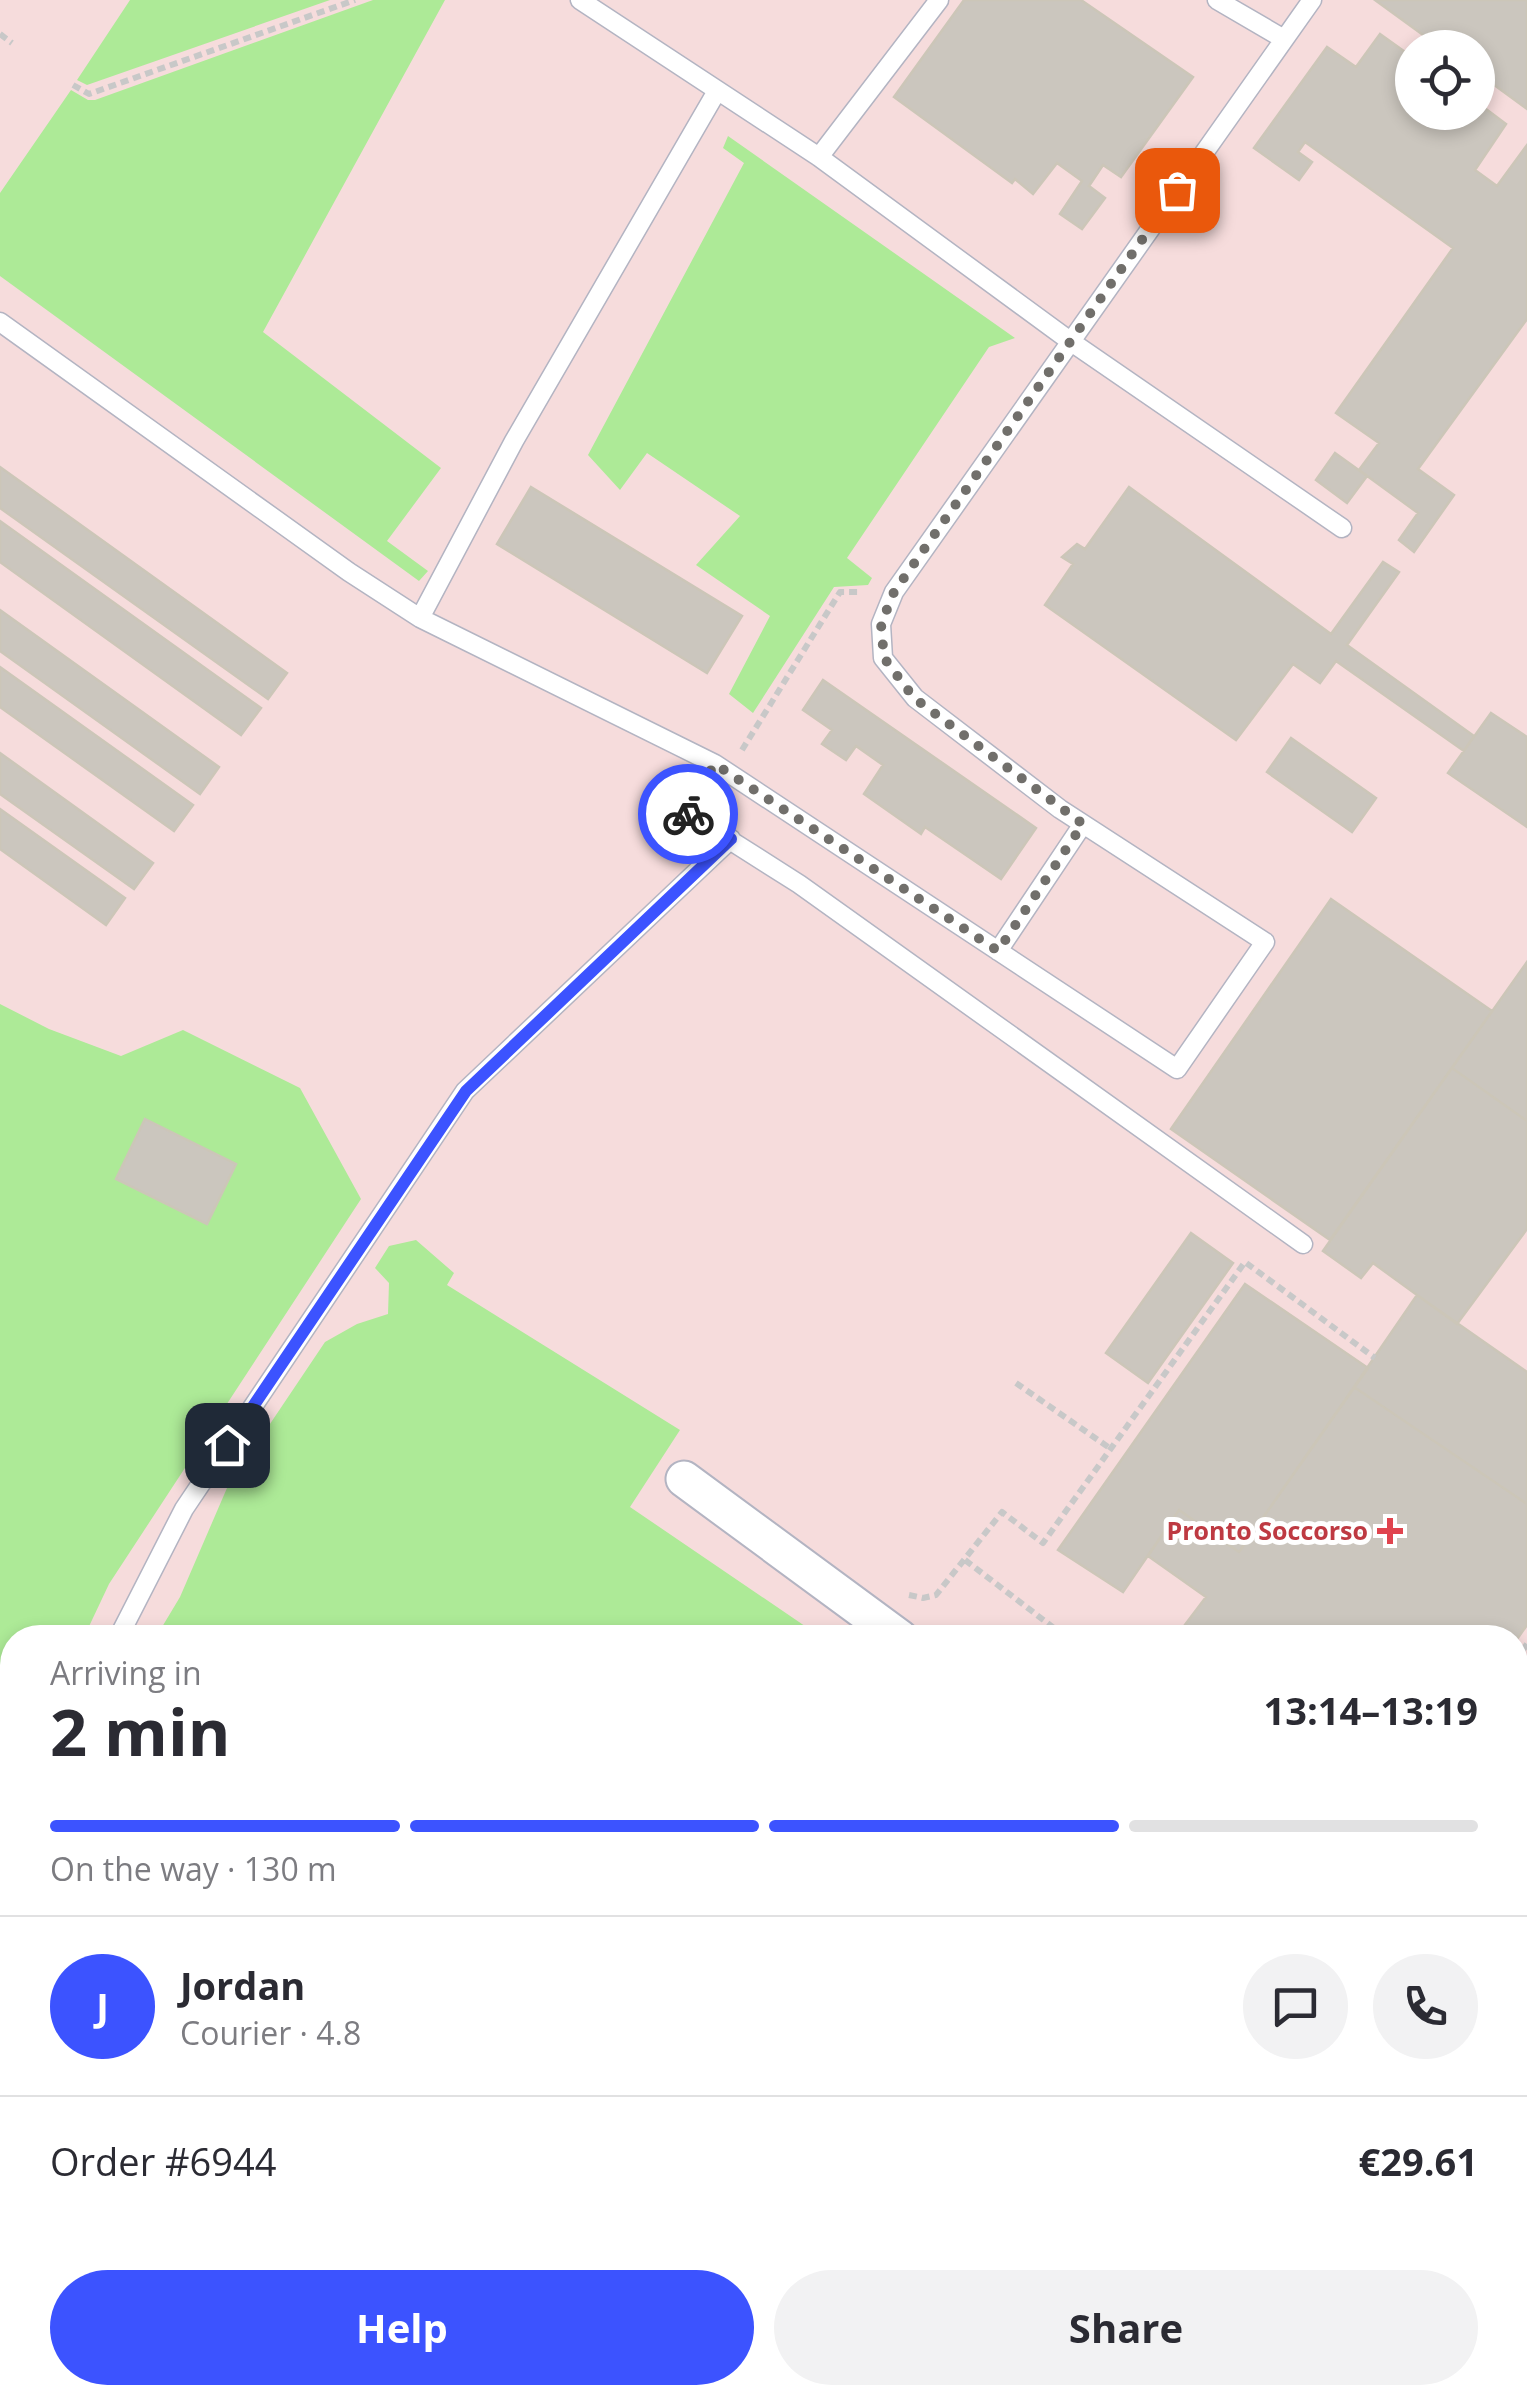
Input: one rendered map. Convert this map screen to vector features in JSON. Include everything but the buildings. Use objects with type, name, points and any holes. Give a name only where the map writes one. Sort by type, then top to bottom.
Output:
[{"type":"street","points":[[684,1479],[882,1625]]},
{"type":"lane","points":[[580,0],[818,157],[1070,341],[1342,528]]},
{"type":"lane","points":[[818,157],[939,0]]},
{"type":"lane","points":[[1217,0],[1284,39]]},
{"type":"lane","points":[[0,322],[420,618],[721,769],[1177,1069],[1264,942],[1083,824],[914,698],[884,658],[881,624],[894,592],[1312,0]]},
{"type":"lane","points":[[420,618],[514,440],[717,91]]},
{"type":"lane","points":[[721,769],[684,812],[799,884],[1303,1244]]},
{"type":"lane","points":[[998,951],[1083,824]]},
{"type":"lane","points":[[125,1625],[184,1509],[466,1091],[731,839]]},
{"type":"path","points":[[73,85],[90,94],[356,0]]},
{"type":"path","points":[[0,34],[12,44]]},
{"type":"path","points":[[721,769],[840,592],[894,592]]},
{"type":"path","points":[[896,1586],[912,1596],[936,1594],[1002,1512],[1043,1543],[1245,1262],[1375,1358]]},
{"type":"path","points":[[1016,1383],[1111,1449]]},
{"type":"path","points":[[965,1560],[1050,1625]]},
{"type":"shaded area","points":[[0,0],[1527,0],[1527,1625],[0,1625]]},
{"type":"green space","points":[[130,0],[330,0],[87,85],[77,80]]},
{"type":"green space","points":[[373,0],[445,0],[263,332],[441,468],[387,541],[428,571],[419,581],[0,276],[0,193],[71,90],[95,100]]},
{"type":"green space","points":[[728,136],[1015,338],[989,347],[847,558],[872,578],[868,585],[834,587],[753,713],[729,694],[770,616],[696,565],[740,516],[647,453],[620,490],[588,455],[744,163],[723,148]]},
{"type":"green space","points":[[0,1004],[49,1029],[121,1056],[183,1030],[300,1088],[361,1199],[109,1584],[90,1625],[0,1625]]},
{"type":"green space","points":[[416,1240],[454,1273],[447,1285],[680,1430],[630,1507],[803,1625],[163,1625],[180,1597],[227,1488],[325,1342],[357,1324],[388,1314],[389,1283],[375,1268],[389,1246]]},
{"type":"way so far","points":[[688,814],[684,812],[715,764],[998,951],[1083,824],[914,698],[884,658],[881,624],[894,592],[1177,190]]},
{"type":"place","name":"Pronto Soccorso","points":[[1390,1531]]},
{"type":"route","points":[[227,1445],[466,1091],[731,839],[688,814]]}]
